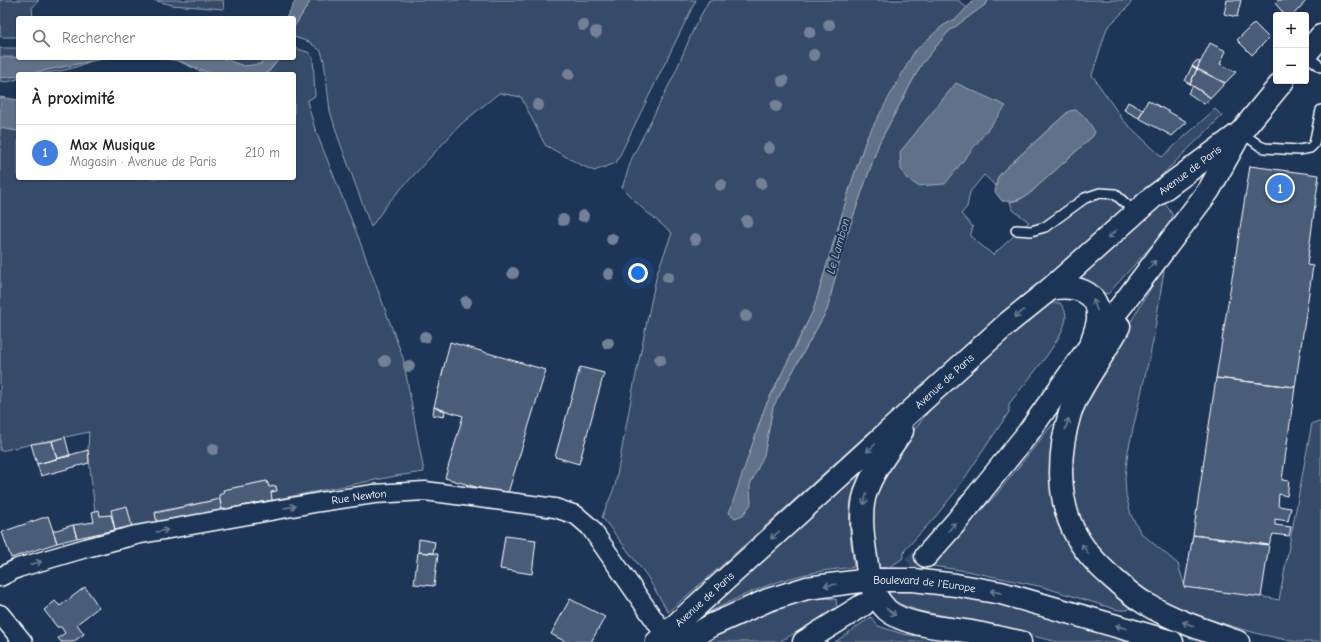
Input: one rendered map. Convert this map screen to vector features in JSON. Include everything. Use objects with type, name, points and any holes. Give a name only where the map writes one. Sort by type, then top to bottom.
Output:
[{"type":"main road","name":"Avenue de Paris","points":[[926,556],[957,521],[1028,433],[1092,343],[1209,190],[1241,132],[1281,84]]},
{"type":"main road","name":"Avenue de Paris","points":[[668,640],[1009,322],[1050,289],[1152,198],[1241,132]]},
{"type":"main road","points":[[1050,289],[1062,287],[1078,288],[1088,294],[1096,303],[1098,319],[1092,343]]},
{"type":"main road","points":[[1129,296],[1118,329],[1081,390],[1071,411],[1064,435],[1061,458],[1062,482],[1065,504],[1071,524],[1090,556],[1106,573],[1146,604],[1190,625],[1238,642]]},
{"type":"main road","points":[[919,405],[878,467],[867,490],[863,503],[862,517],[869,580],[876,596],[887,610],[900,618],[926,625],[1020,642]]},
{"type":"main road","name":"Boulevard de l'Europe","points":[[668,640],[712,625],[768,600],[806,588],[869,580],[913,580],[956,584],[1001,593],[1172,642]]},
{"type":"main road","points":[[804,642],[863,605]]},
{"type":"street","name":"Rue Newton","points":[[0,577],[18,568],[70,552],[136,535],[320,502],[374,494],[425,491],[555,508],[576,516],[590,528],[668,640]]},
{"type":"street","points":[[0,614],[23,642]]},
{"type":"lane","points":[[1314,47],[1321,67]]},
{"type":"lane","points":[[1241,132],[1265,148],[1305,150],[1314,144],[1321,110]]},
{"type":"lane","points":[[1016,230],[1031,232],[1045,227],[1085,198],[1100,193],[1115,194],[1136,213]]},
{"type":"shaded area","points":[[0,0],[39,0],[32,8],[33,16],[16,16],[16,37],[0,37]]},
{"type":"shaded area","points":[[153,0],[223,0],[224,9],[172,5]]},
{"type":"shaded area","points":[[311,0],[696,0],[616,163],[594,171],[545,145],[521,97],[499,93],[461,124],[388,203],[371,227],[330,111],[324,61],[321,51],[309,42],[296,38],[296,24]]},
{"type":"shaded area","points":[[709,0],[958,0],[967,8],[957,18],[941,27],[867,137],[852,181],[813,311],[765,407],[740,483],[764,455],[773,407],[827,310],[844,243],[879,143],[921,65],[948,32],[986,4],[988,0],[1132,0],[1129,6],[1107,28],[1092,75],[1123,120],[1162,157],[1215,109],[1222,116],[1125,211],[865,436],[668,612],[647,576],[602,517],[615,486],[657,273],[672,233],[642,208],[622,188],[632,158],[675,73],[694,28]],"holes":[[[1069,111],[1093,136],[1029,194],[1019,200],[1010,202],[1013,210],[1029,222],[993,255],[970,236],[973,227],[961,214],[967,207],[970,192],[984,175],[996,186],[998,177],[1005,169]]]},
{"type":"shaded area","points":[[0,48],[16,48],[16,60],[93,60],[59,71],[16,72],[16,80],[7,82],[0,81]]},
{"type":"shaded area","points":[[296,49],[308,52],[313,58],[315,96],[307,101],[315,129],[359,239],[403,358],[424,472],[272,500],[271,492],[276,491],[276,486],[269,487],[267,481],[224,490],[224,493],[219,495],[220,499],[155,512],[157,523],[115,530],[111,515],[100,516],[95,512],[88,450],[89,432],[0,451],[0,128],[16,131],[16,180],[296,180],[296,72],[269,72],[278,60],[296,60]]},
{"type":"shaded area","points":[[176,60],[263,60],[255,72],[202,72]]},
{"type":"shaded area","points":[[1166,204],[1172,214],[1172,223],[1108,294],[1069,280],[1155,206]]},
{"type":"shaded area","points":[[1165,264],[1153,341],[1128,451],[1125,478],[1126,495],[1131,515],[1141,533],[1178,564],[1185,587],[1259,596],[1279,600],[1312,423],[1321,422],[1321,642],[1296,642],[1259,634],[1197,616],[1175,607],[1137,588],[1088,542],[1070,488],[1071,443],[1085,399]]},
{"type":"shaded area","points":[[1052,303],[1060,303],[1066,313],[1064,326],[1059,337],[1042,362],[1009,404],[1009,412],[956,491],[936,516],[905,550],[902,559],[891,566],[872,570],[871,544],[875,491],[903,444],[929,411],[984,354],[1042,308]]},
{"type":"shaded area","points":[[1058,423],[1060,526],[1068,544],[1083,566],[1108,590],[1129,604],[1130,607],[1128,610],[1118,610],[1043,587],[967,571],[925,565],[996,495],[1052,425]]},
{"type":"shaded area","points":[[863,467],[857,480],[850,505],[850,528],[854,567],[808,574],[770,584],[725,604],[681,628]]},
{"type":"shaded area","points":[[896,589],[990,596],[1128,642],[1058,642],[961,619],[919,611],[894,602],[889,594],[891,590]]},
{"type":"shaded area","points":[[813,597],[836,599],[837,609],[779,642],[700,642],[750,617]]},
{"type":"shaded area","points":[[871,617],[878,626],[903,634],[960,642],[835,642]]},
{"type":"water","points":[[296,0],[311,0],[296,24],[296,16],[287,16]]},
{"type":"water","name":"Le Lambon","points":[[974,0],[988,0],[986,4],[948,32],[921,65],[879,143],[844,243],[827,310],[773,407],[764,455],[750,485],[751,504],[743,515],[735,518],[729,513],[765,407],[813,311],[852,181],[867,137],[914,52],[941,27],[957,18]]},
{"type":"water","points":[[0,57],[16,57],[16,60],[97,60],[38,72],[16,72],[16,76],[0,78]]},
{"type":"water","points":[[173,60],[227,60],[244,66],[261,64],[263,60],[278,60],[268,72],[207,72]]},
{"type":"water","points":[[956,83],[1006,106],[945,184],[918,186],[906,178],[901,169],[900,152]]},
{"type":"water","points":[[0,97],[16,100],[16,131],[0,128]]},
{"type":"water","points":[[1075,110],[1081,113],[1089,122],[1095,132],[1093,136],[1029,194],[1016,200],[1002,201],[995,192],[998,177],[1069,111]]},
{"type":"building","points":[[1227,0],[1241,0],[1237,17],[1224,14]]},
{"type":"building","points":[[1278,0],[1307,0],[1296,12],[1282,12],[1275,3]]},
{"type":"building","points":[[1254,23],[1269,38],[1252,55],[1237,40]]},
{"type":"building","points":[[1210,43],[1226,51],[1220,64],[1236,72],[1225,83],[1197,69]]},
{"type":"building","points":[[1196,61],[1200,62],[1197,69],[1192,66]]},
{"type":"building","points":[[1192,66],[1197,69],[1190,84],[1185,81]]},
{"type":"building","points":[[1197,69],[1225,83],[1211,98],[1190,84]]},
{"type":"building","points":[[1193,86],[1211,98],[1204,104],[1188,93]]},
{"type":"building","points":[[1148,100],[1187,122],[1172,136],[1139,118]]},
{"type":"building","points":[[1128,102],[1143,110],[1139,118],[1124,110]]},
{"type":"building","points":[[1250,166],[1319,175],[1307,265],[1313,266],[1295,387],[1216,378]]},
{"type":"building","points":[[450,342],[546,370],[507,496],[445,478],[463,416],[434,407]]},
{"type":"building","points":[[580,367],[604,373],[579,464],[555,457]]},
{"type":"building","points":[[1216,378],[1295,387],[1282,480],[1289,481],[1287,496],[1279,494],[1278,506],[1291,508],[1288,521],[1275,519],[1275,525],[1291,527],[1289,536],[1273,534],[1269,545],[1193,535]]},
{"type":"building","points":[[434,407],[445,411],[444,417],[433,415]]},
{"type":"building","points":[[65,437],[70,456],[57,459],[52,441]]},
{"type":"building","points":[[52,441],[57,459],[37,464],[31,444]]},
{"type":"building","points":[[88,450],[89,463],[41,476],[37,464]]},
{"type":"building","points":[[267,481],[269,487],[276,486],[277,491],[271,492],[272,500],[222,510],[219,495],[224,493],[223,490]]},
{"type":"building","points":[[220,499],[222,510],[157,523],[155,513]]},
{"type":"building","points":[[127,506],[132,527],[115,530],[111,510]]},
{"type":"building","points":[[99,510],[100,516],[111,515],[115,530],[77,538],[73,525],[94,522],[92,512]]},
{"type":"building","points":[[48,516],[57,543],[11,558],[2,532]]},
{"type":"building","points":[[73,525],[77,538],[57,543],[53,531]]},
{"type":"building","points":[[1193,535],[1269,545],[1261,597],[1184,587]]},
{"type":"building","points":[[505,536],[536,540],[532,574],[500,569]]},
{"type":"building","points":[[419,539],[435,542],[433,553],[418,552]]},
{"type":"building","points":[[418,552],[438,554],[434,586],[414,584]]},
{"type":"building","points":[[85,587],[99,607],[77,624],[84,634],[73,642],[61,642],[58,638],[65,633],[61,627],[57,627],[44,610],[55,601],[60,606]]},
{"type":"building","points":[[570,599],[605,617],[591,642],[566,642],[551,634]]},
{"type":"tunnel","points":[[885,587],[926,556]]},
{"type":"place","name":"Max Musique","points":[[1280,188]]}]
